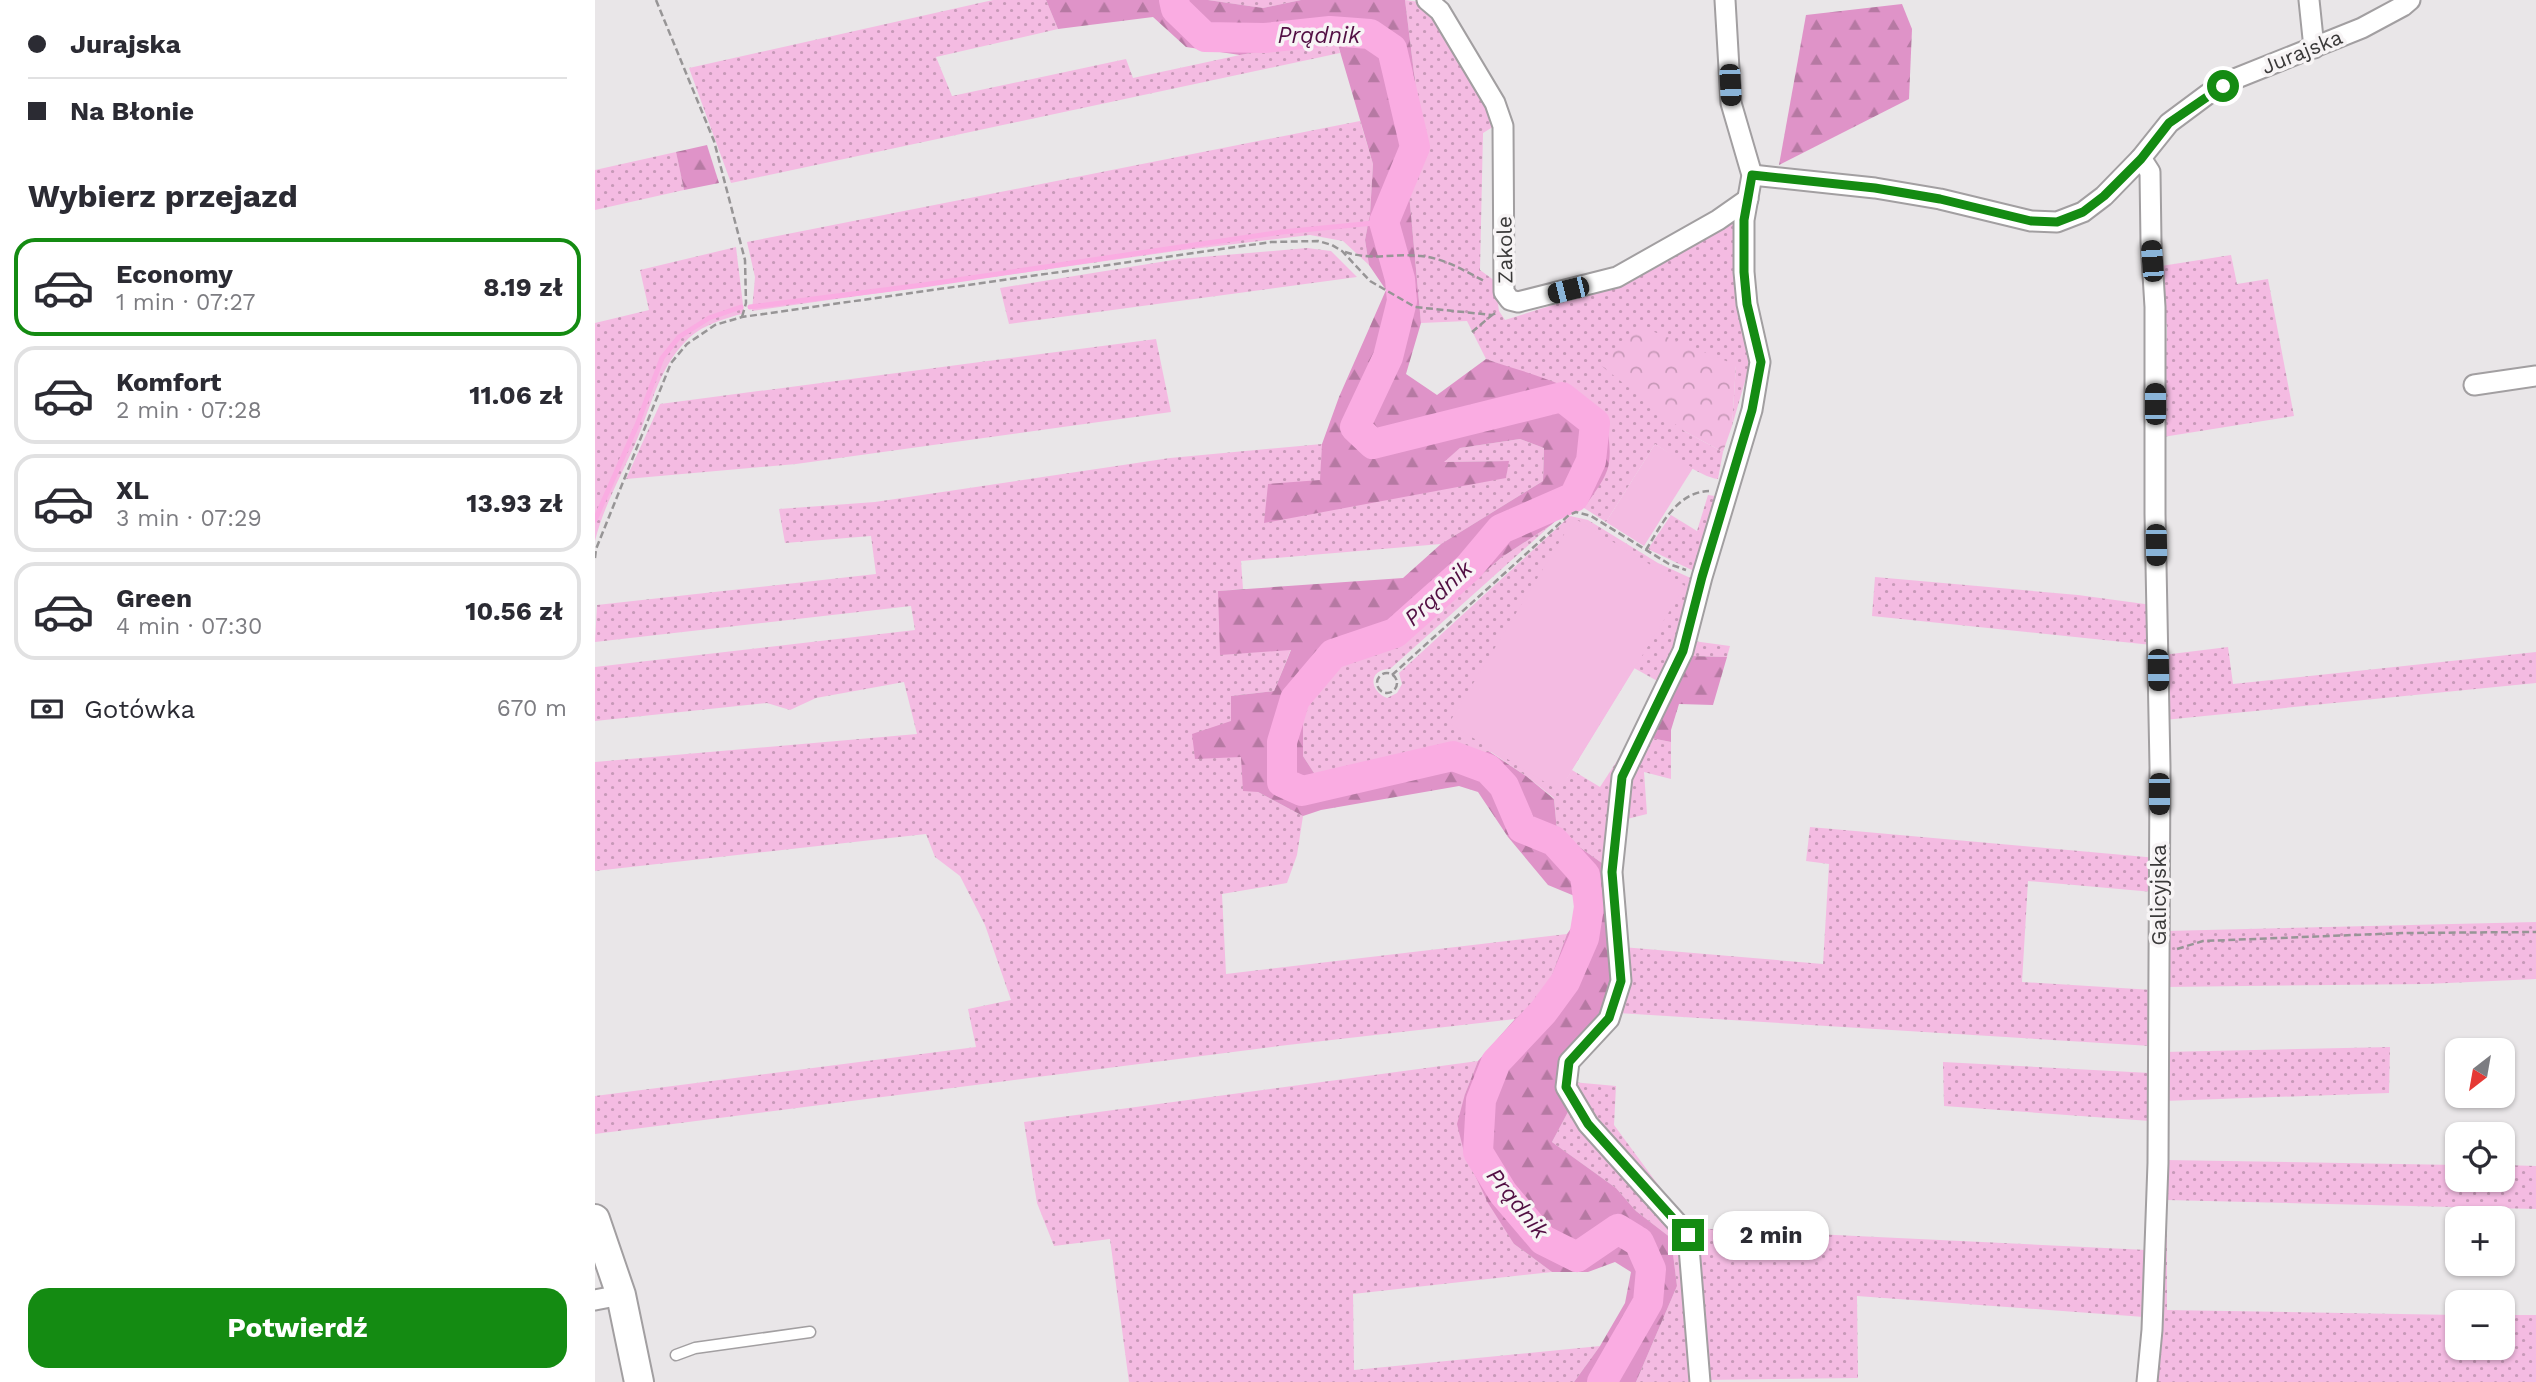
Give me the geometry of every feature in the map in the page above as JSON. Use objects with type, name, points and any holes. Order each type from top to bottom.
[{"type":"main road","points":[[595,1219],[608,1297],[639,1382]]},
{"type":"street","name":"Zakole","points":[[1427,0],[1440,10],[1495,103],[1503,126],[1507,296],[1518,302],[1617,277],[1718,220],[1748,199]]},
{"type":"street","points":[[1700,1382],[1688,1235],[1588,1124],[1566,1087],[1569,1062],[1609,1018],[1621,981],[1612,872],[1622,777],[1683,651],[1702,577],[1752,410],[1761,362],[1747,304],[1744,272],[1744,220],[1752,175],[1731,103],[1725,0]]},
{"type":"street","points":[[2309,0],[2314,48]]},
{"type":"street","name":"Jurajska","points":[[1752,175],[1875,188],[1940,199],[2031,221],[2057,222],[2083,212],[2104,196],[2141,159],[2169,123],[2208,94],[2237,78],[2362,28],[2410,0]]},
{"type":"street","name":"Galicyjska","points":[[2141,159],[2150,172],[2155,307],[2159,954],[2158,1163],[2152,1330],[2147,1382]]},
{"type":"street","points":[[2474,385],[2536,376]]},
{"type":"lane","points":[[676,1355],[695,1348],[810,1332]]},
{"type":"path","points":[[656,0],[713,141],[745,260],[746,303],[742,317]]},
{"type":"path","points":[[595,558],[622,482],[671,363],[687,344],[715,325],[742,317],[1271,242],[1318,241],[1332,244],[1370,281],[1415,307],[1492,315]]},
{"type":"path","points":[[1342,251],[1363,258],[1406,255],[1445,261],[1507,296],[1504,309],[1492,315],[1472,332]]},
{"type":"path","points":[[1646,550],[1668,513],[1697,491],[1728,491]]},
{"type":"path","points":[[1392,675],[1397,683],[1395,689],[1386,693],[1380,690],[1377,685],[1378,678],[1383,674],[1392,675],[1569,515],[1576,512],[1591,516],[1669,564],[1702,577]]},
{"type":"path","points":[[2159,954],[2203,941],[2404,933],[2536,932]]},
{"type":"green space","points":[[993,0],[1046,0],[1058,29],[936,57],[952,96],[1126,59],[1133,78],[1336,38],[1340,53],[731,183],[689,68]]},
{"type":"green space","points":[[1046,0],[1208,0],[1263,8],[1301,0],[1405,0],[1423,146],[1409,193],[1421,323],[1406,374],[1437,395],[1486,359],[1572,390],[1595,405],[1604,418],[1609,436],[1609,464],[1602,481],[1584,508],[1568,510],[1551,525],[1502,557],[1470,585],[1380,653],[1341,663],[1317,685],[1303,717],[1303,756],[1316,776],[1356,775],[1415,756],[1440,752],[1490,752],[1554,799],[1557,831],[1606,866],[1612,985],[1604,1011],[1564,1053],[1556,1083],[1569,1110],[1552,1142],[1616,1188],[1636,1211],[1671,1238],[1677,1286],[1636,1382],[1574,1382],[1600,1346],[1625,1303],[1631,1272],[1615,1262],[1588,1272],[1552,1272],[1514,1244],[1488,1203],[1464,1152],[1457,1124],[1478,1061],[1515,1019],[1545,994],[1567,934],[1577,920],[1577,897],[1548,885],[1508,837],[1478,792],[1459,786],[1321,810],[1303,816],[1258,792],[1243,791],[1241,757],[1195,759],[1192,734],[1231,721],[1231,696],[1274,691],[1291,650],[1220,655],[1218,591],[1403,578],[1441,544],[1543,481],[1544,448],[1520,439],[1460,448],[1444,462],[1509,461],[1506,478],[1264,523],[1268,484],[1320,480],[1322,444],[1339,397],[1386,290],[1369,265],[1365,240],[1370,214],[1373,164],[1336,38],[1240,55],[1186,47],[1153,17],[1058,29]]},
{"type":"green space","points":[[1208,0],[1301,0],[1263,8]]},
{"type":"green space","points":[[1405,0],[1419,2],[1436,20],[1496,125],[1483,133],[1480,270],[1495,281],[1499,311],[1505,320],[1623,283],[1731,221],[1739,227],[1738,314],[1750,364],[1732,426],[1736,365],[1684,431],[1723,452],[1718,479],[1694,470],[1655,444],[1606,522],[1584,508],[1607,471],[1579,394],[1486,359],[1467,321],[1421,323],[1409,193],[1423,146]]},
{"type":"green space","points":[[1902,4],[1912,29],[1909,99],[1779,165],[1806,15]]},
{"type":"green space","points":[[1360,121],[1373,164],[1370,214],[1365,240],[1369,265],[1343,241],[1310,235],[1176,251],[752,311],[755,277],[747,242]]},
{"type":"green space","points":[[707,145],[719,183],[684,190],[676,152]]},
{"type":"green space","points":[[676,152],[684,190],[595,210],[595,170]]},
{"type":"green space","points":[[736,247],[744,313],[713,323],[699,331],[686,341],[669,362],[609,501],[595,541],[595,323],[649,310],[640,270]]},
{"type":"green space","points":[[1307,248],[1331,251],[1357,277],[1009,324],[1000,288],[1179,259]]},
{"type":"green space","points":[[2231,255],[2237,284],[2268,279],[2294,416],[2163,437],[2167,327],[2155,267]]},
{"type":"green space","points":[[1642,327],[1736,365],[1732,426],[1723,452],[1684,431],[1599,364]]},
{"type":"green space","points":[[1156,339],[1171,412],[796,464],[626,479],[660,404]]},
{"type":"green space","points":[[1520,439],[1544,448],[1543,481],[1441,544],[1241,561],[1243,589],[1218,591],[1291,649],[1274,691],[1231,696],[1241,757],[1258,792],[1303,816],[1297,855],[1287,883],[1222,894],[1226,974],[1567,934],[1545,994],[1515,1019],[1279,1046],[595,1134],[595,1096],[976,1047],[968,1009],[1011,1000],[985,925],[960,876],[935,857],[926,834],[595,871],[595,762],[917,734],[904,682],[816,698],[790,710],[767,703],[595,721],[595,667],[915,630],[911,606],[595,642],[597,605],[876,574],[871,536],[785,543],[779,509],[875,502],[1170,458],[1322,444],[1321,480],[1506,478],[1508,461],[1443,462],[1460,448]]},
{"type":"green space","points":[[1655,444],[1693,468],[1644,546],[1606,522]]},
{"type":"green space","points":[[1708,495],[1722,497],[1698,573],[1648,549],[1671,515],[1697,531]]},
{"type":"green space","points":[[1570,516],[1588,520],[1658,563],[1697,581],[1676,651],[1661,683],[1634,668],[1559,791],[1572,770],[1600,787],[1628,744],[1606,866],[1557,831],[1554,798],[1491,752],[1440,752],[1415,756],[1356,775],[1316,776],[1303,756],[1303,717],[1317,685],[1341,663],[1380,653],[1470,585],[1502,557],[1551,525],[1390,669],[1378,672],[1373,680],[1377,690],[1387,698],[1397,693],[1402,684],[1399,673]]},
{"type":"green space","points":[[1574,518],[1685,586],[1559,791],[1449,723]]},
{"type":"green space","points":[[1875,577],[2078,595],[2152,605],[2152,645],[1872,616]]},
{"type":"green space","points":[[1693,641],[1730,646],[1727,657],[1691,656]]},
{"type":"green space","points":[[2228,647],[2233,684],[2536,652],[2536,683],[2164,720],[2163,655]]},
{"type":"green space","points":[[1691,656],[1727,657],[1713,705],[1679,704],[1671,730],[1671,742],[1651,738]]},
{"type":"green space","points":[[1651,738],[1671,742],[1671,779],[1644,772],[1647,814],[1623,820],[1631,778]]},
{"type":"green space","points":[[1810,827],[2157,858],[2153,892],[2028,881],[2022,982],[2153,990],[2165,931],[2536,922],[2536,979],[2426,984],[2165,987],[2163,1052],[2390,1047],[2389,1093],[2164,1101],[2166,1160],[2445,1165],[2445,1192],[2515,1192],[2515,1165],[2536,1166],[2536,1209],[2515,1208],[2515,1206],[2167,1200],[2167,1310],[2445,1315],[2445,1360],[2515,1360],[2515,1315],[2536,1315],[2536,1382],[2142,1382],[2144,1317],[1857,1296],[1858,1378],[1703,1380],[1695,1248],[1591,1122],[1572,1082],[1616,1086],[1614,1125],[1690,1228],[2147,1250],[2150,1121],[1944,1106],[1943,1062],[2150,1073],[2151,1046],[1618,1013],[1622,947],[1823,964],[1829,864],[1806,861]]},
{"type":"green space","points":[[1478,1061],[1465,1094],[1514,1244],[1552,1272],[1353,1294],[1354,1370],[1600,1346],[1574,1382],[1129,1382],[1110,1239],[1054,1246],[1037,1203],[1024,1122]]},
{"type":"green space","points":[[1569,1110],[1682,1234],[1693,1382],[1636,1382],[1677,1286],[1671,1238],[1636,1211],[1616,1188],[1552,1142]]},
{"type":"waterway","name":"Prądnik","points":[[1174,0],[1176,9],[1205,37],[1265,38],[1330,31],[1370,34],[1392,49],[1415,147],[1384,222],[1400,279],[1402,301],[1388,357],[1355,427],[1373,444],[1562,397],[1595,423],[1591,461],[1574,497],[1501,529],[1469,567],[1395,633],[1333,654],[1295,699],[1282,742],[1282,782],[1302,791],[1453,756],[1488,769],[1504,786],[1522,828],[1554,841],[1585,875],[1589,907],[1584,938],[1565,982],[1543,1012],[1496,1062],[1481,1100],[1478,1152],[1503,1193],[1543,1240],[1577,1257],[1618,1229],[1639,1242],[1651,1269],[1648,1302],[1602,1382]]},
{"type":"waterway","points":[[750,307],[923,285],[1282,232],[1384,222]]},
{"type":"waterway","points":[[595,520],[637,425],[662,358],[679,337],[709,318],[741,307]]},
{"type":"route","points":[[1688,1235],[1588,1124],[1566,1087],[1569,1062],[1609,1018],[1621,981],[1612,872],[1622,777],[1683,651],[1702,577],[1752,410],[1761,362],[1747,304],[1744,272],[1744,220],[1752,175],[1875,188],[1940,199],[2031,221],[2057,222],[2083,212],[2104,196],[2141,159],[2169,123],[2223,86]]}]
